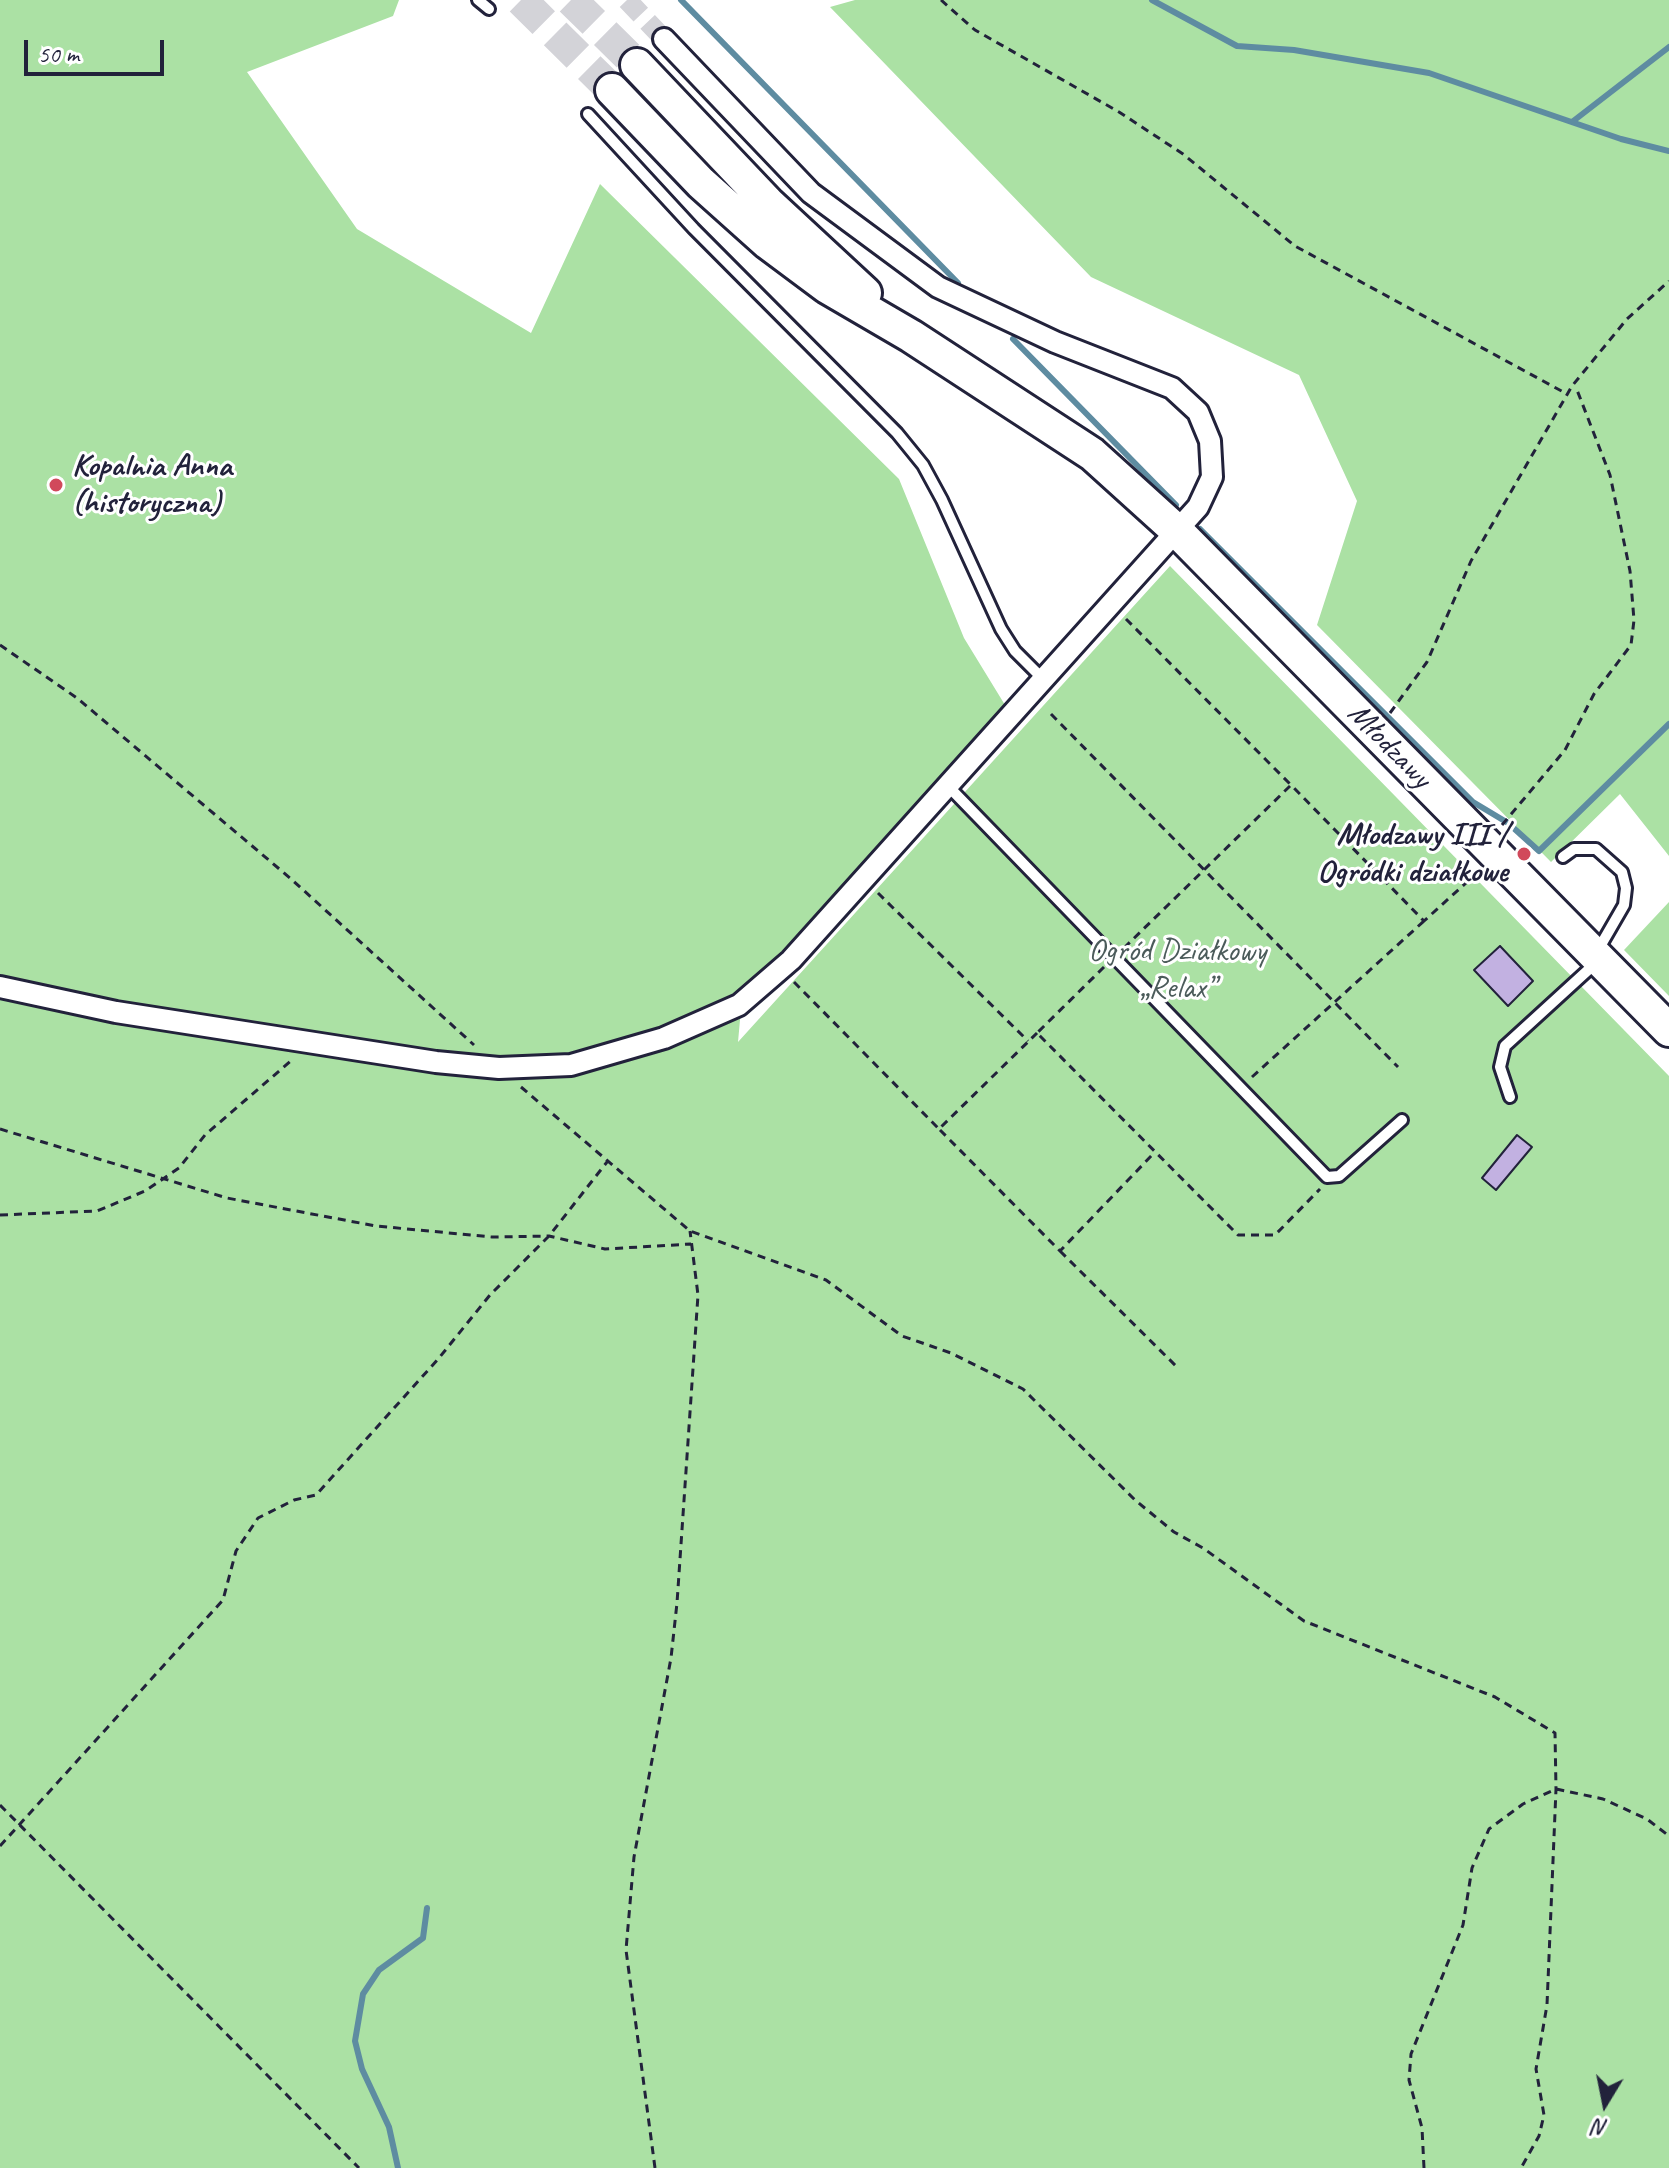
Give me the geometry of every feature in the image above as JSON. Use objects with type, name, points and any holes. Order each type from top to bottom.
[{"type":"main road","points":[[637,65],[769,204],[911,336]]},
{"type":"main road","points":[[612,90],[701,183],[768,243],[827,287],[911,336]]},
{"type":"main road","name":"Młodzawy","points":[[911,336],[1065,433],[1176,530],[1377,733],[1497,842],[1597,957],[1669,1030]]},
{"type":"street","points":[[0,987],[116,1012],[499,1068],[571,1065],[664,1038],[739,1005],[791,960],[1198,507],[1212,477],[1210,441],[1198,412],[1172,388],[1055,342],[938,287],[869,240],[811,193],[664,39]]},
{"type":"lane","points":[[478,0],[489,9]]},
{"type":"lane","points":[[588,114],[694,229],[897,433],[923,465],[1001,629],[1015,651],[1044,680]]},
{"type":"lane","points":[[948,786],[1331,1178],[1339,1176],[1402,1120]]},
{"type":"lane","points":[[1510,1097],[1500,1067],[1505,1046],[1597,957],[1624,905],[1626,888],[1622,872],[1596,849],[1574,849],[1563,857]]},
{"type":"path","points":[[941,0],[985,37],[1119,112],[1183,154],[1295,246],[1567,394]]},
{"type":"path","points":[[1377,733],[1427,662],[1471,561],[1567,394],[1627,319],[1669,281]]},
{"type":"path","points":[[1241,1087],[1424,921],[1497,842],[1565,750],[1594,694],[1631,645],[1634,620],[1625,543],[1610,475],[1577,390]]},
{"type":"path","points":[[1126,619],[1424,921]]},
{"type":"path","points":[[0,645],[77,698],[290,878],[499,1068],[690,1231],[826,1280],[902,1336],[951,1353],[1023,1389],[1135,1500],[1174,1532],[1203,1548],[1304,1621],[1495,1697],[1555,1733],[1556,1789],[1547,2005],[1536,2069],[1544,2115],[1539,2136],[1521,2168]]},
{"type":"path","points":[[1051,714],[1398,1067]]},
{"type":"path","points":[[939,1129],[1291,785]]},
{"type":"path","points":[[878,893],[1028,1041]]},
{"type":"path","points":[[793,981],[1179,1369]]},
{"type":"path","points":[[1037,1033],[1238,1235],[1275,1235],[1331,1178]]},
{"type":"path","points":[[0,1215],[97,1211],[111,1202],[132,1198],[179,1168],[205,1135],[289,1065],[299,1040]]},
{"type":"path","points":[[0,1129],[227,1198],[376,1226],[492,1237],[549,1236],[605,1249],[691,1244]]},
{"type":"path","points":[[1060,1251],[1155,1152]]},
{"type":"path","points":[[0,1846],[223,1600],[236,1551],[258,1518],[294,1500],[316,1495],[439,1358],[490,1295],[549,1236],[607,1162]]},
{"type":"path","points":[[655,2168],[626,1950],[634,1857],[671,1658],[677,1603],[698,1295],[690,1231]]},
{"type":"path","points":[[1424,2168],[1422,2128],[1409,2080],[1411,2054],[1463,1925],[1472,1868],[1489,1829],[1523,1804],[1556,1789],[1603,1799],[1647,1819],[1669,1836]]},
{"type":"path","points":[[0,1805],[359,2168]]},
{"type":"green space","name":"Ogród Działkowy „Relax”","points":[[0,0],[399,0],[393,16],[247,72],[357,229],[531,333],[600,184],[899,479],[964,638],[1005,705],[742,998],[738,1042],[1170,566],[1669,1076],[1669,2168],[0,2168]]},
{"type":"green space","points":[[855,0],[1669,0],[1669,856],[1620,794],[1551,862],[1317,625],[1357,501],[1299,375],[1091,277],[830,7]]},
{"type":"green space","points":[[1669,902],[1669,996],[1624,950]]},
{"type":"building","points":[[1500,946],[1533,981],[1508,1006],[1474,970]]},
{"type":"building","points":[[1517,1135],[1532,1147],[1496,1190],[1482,1178]]},
{"type":"waterway","points":[[681,0],[958,283]]},
{"type":"waterway","points":[[1152,0],[1237,46],[1294,50],[1429,73],[1621,139],[1669,151]]},
{"type":"waterway","points":[[1572,122],[1669,47]]},
{"type":"waterway","points":[[1013,339],[1176,505]]},
{"type":"waterway","points":[[1200,529],[1473,802],[1508,823],[1539,851],[1669,724]]},
{"type":"waterway","points":[[398,2168],[389,2127],[362,2069],[355,2041],[363,1994],[379,1970],[423,1938],[427,1908]]},
{"type":"tunnel","points":[[521,0],[612,90]]},
{"type":"tunnel","points":[[571,0],[637,65]]},
{"type":"tunnel","points":[[627,0],[664,39]]},
{"type":"place","name":"Kopalnia Anna (historyczna)","points":[[56,485]]},
{"type":"place","name":"Młodzawy III / Ogródki działkowe","points":[[1524,854]]}]
